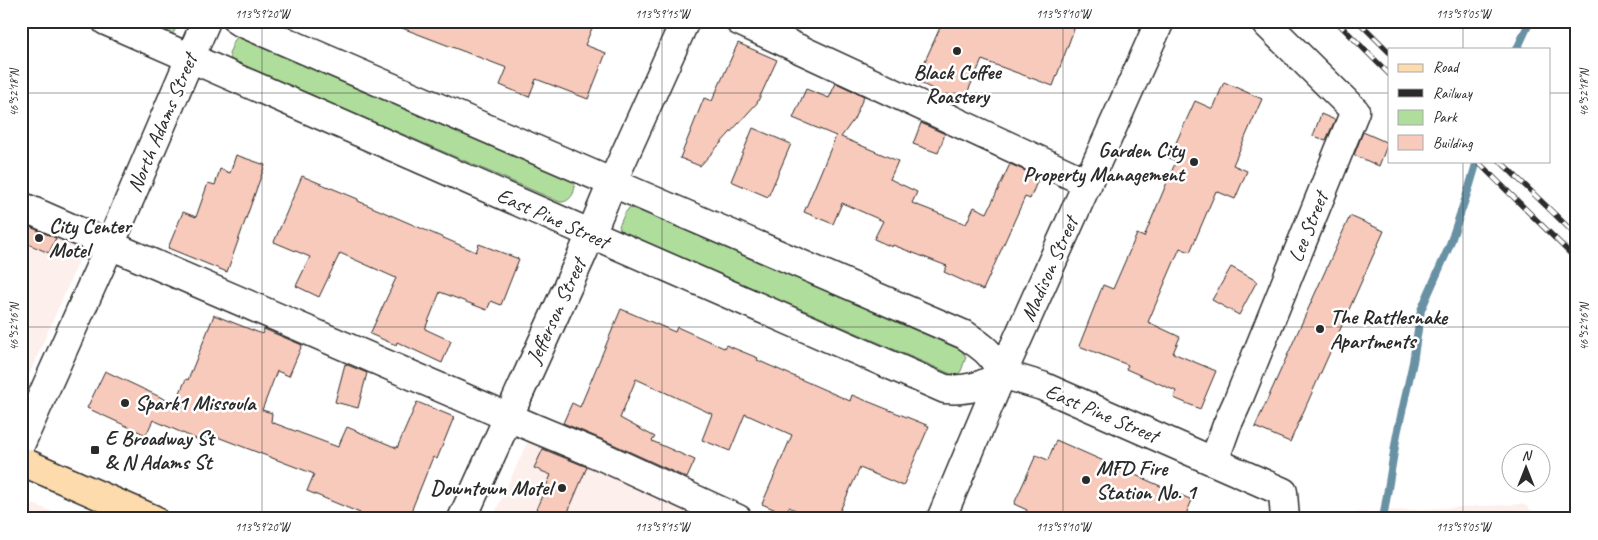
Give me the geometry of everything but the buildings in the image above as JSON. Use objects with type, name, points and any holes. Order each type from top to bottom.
[{"type":"main road","points":[[21,461],[153,519]]},
{"type":"street","name":"East Pine Street","points":[[106,21],[945,390],[973,388],[988,383],[1002,374],[1042,386],[1283,492],[1285,519]]},
{"type":"street","name":"North Adams Street","points":[[21,443],[110,245],[206,21]]},
{"type":"street","points":[[238,21],[965,335],[990,353],[1002,374]]},
{"type":"street","name":"Jefferson Street","points":[[462,519],[686,21]]},
{"type":"street","points":[[739,21],[1088,183]]},
{"type":"street","name":"Madison Street","points":[[941,519],[1002,374],[1160,21]]},
{"type":"street","name":"Lee Street","points":[[1214,461],[1355,111],[1266,21]]},
{"type":"street","points":[[21,206],[599,455],[738,519]]},
{"type":"shaded area","points":[[21,207],[85,247],[21,393]]},
{"type":"shaded area","points":[[534,428],[735,519],[492,519]]},
{"type":"shaded area","points":[[21,503],[36,505],[70,519],[21,519]]},
{"type":"shaded area","points":[[1523,504],[1544,519],[1306,519],[1306,515]]},
{"type":"green space","points":[[132,21],[179,21],[171,36]]},
{"type":"green space","points":[[238,36],[242,36],[573,180],[574,191],[570,198],[560,202],[233,61],[229,54]]},
{"type":"green space","points":[[629,208],[636,209],[961,350],[966,357],[961,371],[957,375],[951,374],[621,231],[619,226]]},
{"type":"waterway","points":[[1517,48],[1530,21]]},
{"type":"waterway","points":[[1383,519],[1421,310],[1449,247],[1477,162]]},
{"type":"railway","points":[[1336,21],[1388,73]]},
{"type":"railway","points":[[1358,21],[1388,51]]},
{"type":"railway","points":[[1478,162],[1577,260]]},
{"type":"railway","points":[[1501,162],[1577,236]]},
{"type":"place","name":"Black Coffee Roastery","points":[[957,51]]},
{"type":"place","name":"Garden City Property Management","points":[[1194,162]]},
{"type":"place","name":"City Center Motel","points":[[39,238]]},
{"type":"place","name":"The Rattlesnake Apartments","points":[[1320,329]]},
{"type":"place","name":"Spark1 Missoula","points":[[125,403]]},
{"type":"place","name":"E Broadway St & N Adams St","points":[[95,450]]},
{"type":"place","name":"MFD Fire Station No. 1","points":[[1086,480]]},
{"type":"place","name":"Downtown Motel","points":[[562,488]]}]
